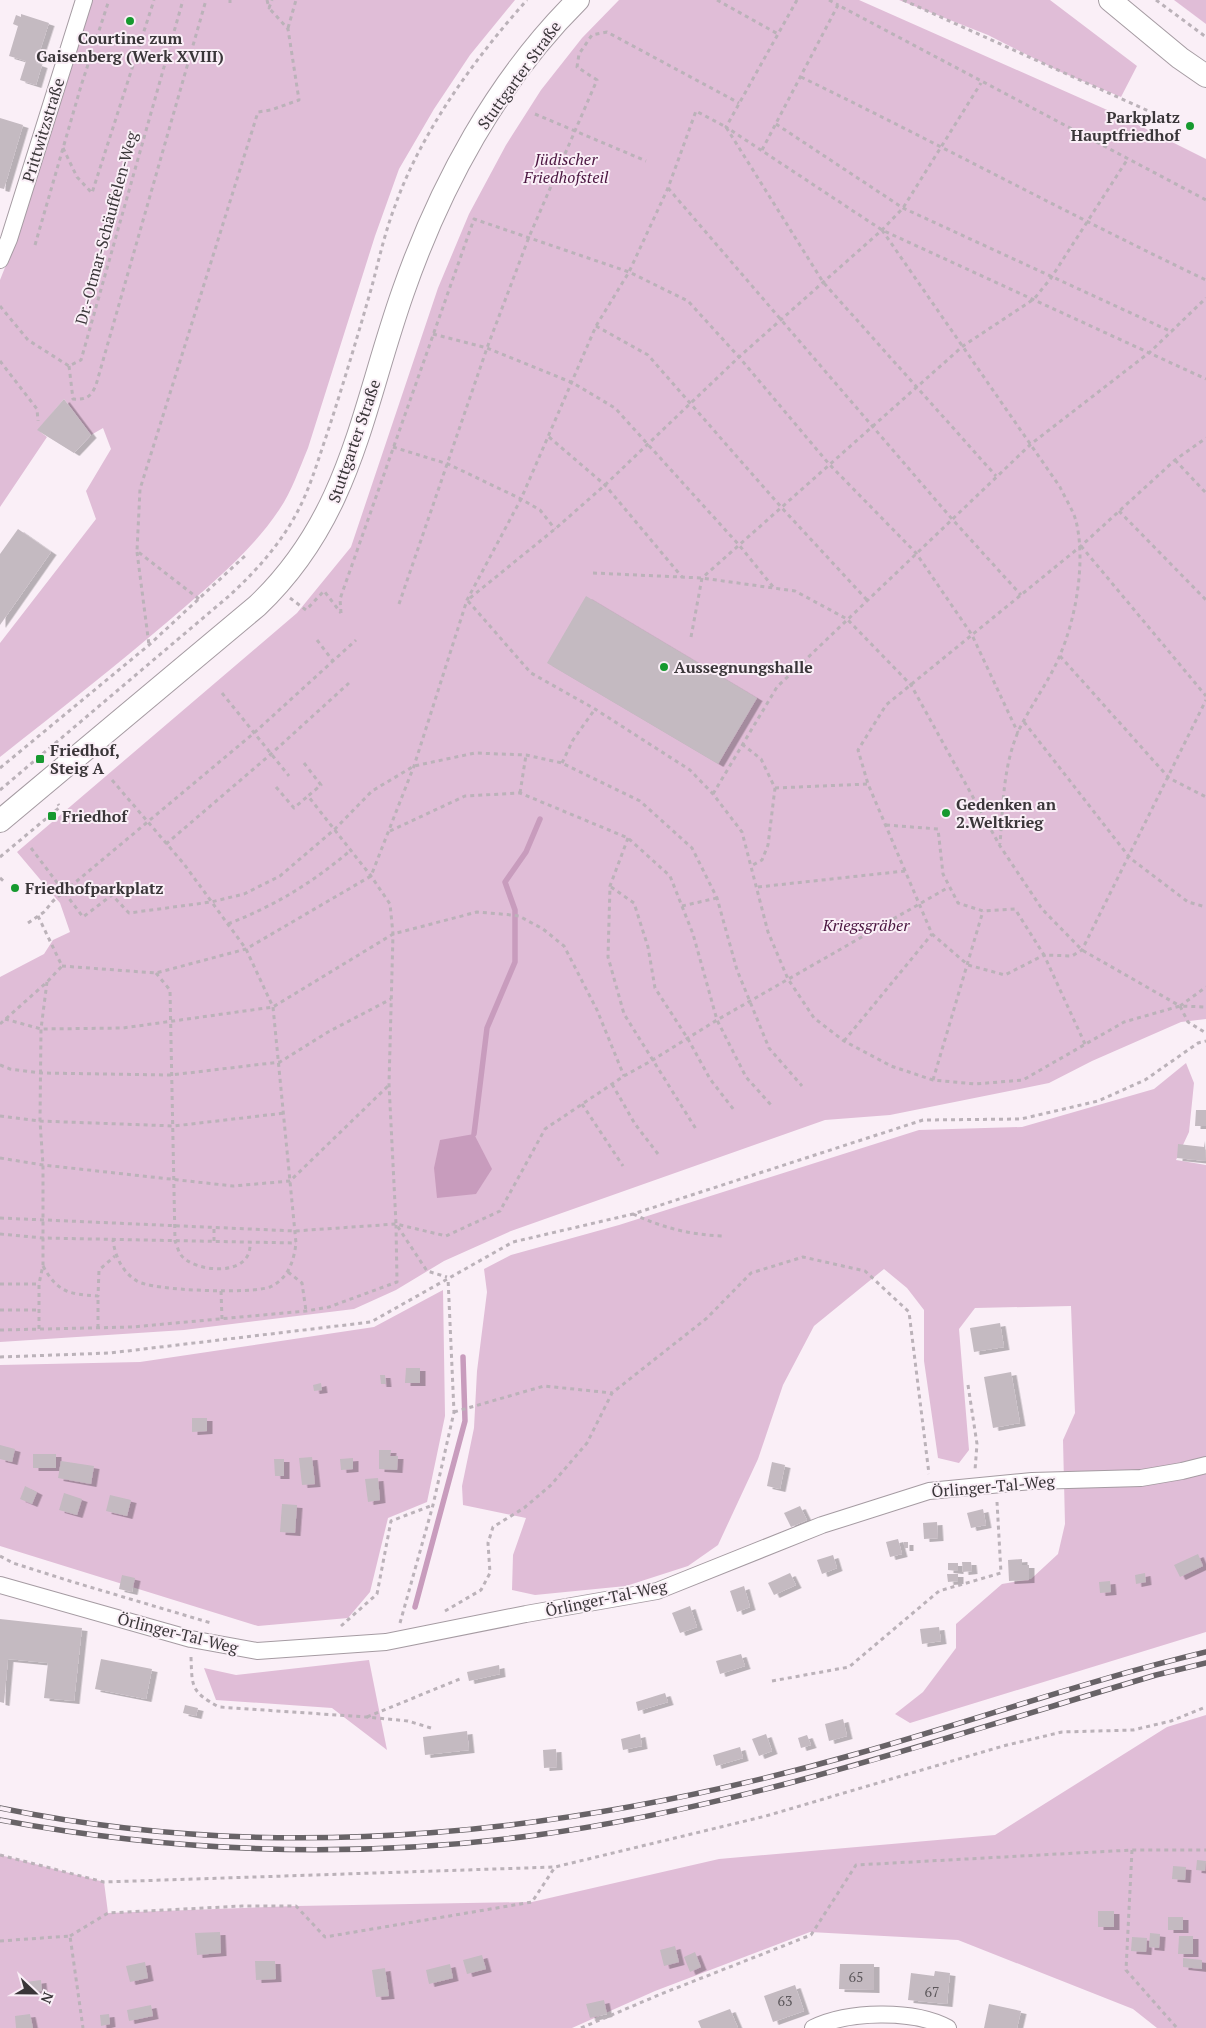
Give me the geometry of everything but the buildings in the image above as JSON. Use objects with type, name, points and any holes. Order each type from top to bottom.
[{"type":"main road","name":"Stuttgarter Straße","points":[[0,821],[277,587],[310,545],[338,493],[410,274],[429,224],[454,173],[472,139],[520,67],[578,0]]},
{"type":"main road","points":[[1110,0],[1180,58],[1206,76]]},
{"type":"street","name":"Prittwitzstraße","points":[[0,260],[9,239],[84,0]]},
{"type":"street","name":"Örlinger-Tal-Weg","points":[[0,1585],[191,1639],[257,1651],[386,1642],[526,1614],[657,1591],[822,1525],[929,1491],[973,1485],[996,1485],[1032,1481],[1141,1478],[1182,1472],[1206,1465]]},
{"type":"street","points":[[813,2028],[849,2017],[896,2015],[940,2024],[948,2028]]},
{"type":"path","points":[[35,245],[62,148],[109,0]]},
{"type":"path","points":[[62,148],[77,176],[92,193],[154,0]]},
{"type":"path","name":"Dr.-Otmar-Schäuffelen-Weg","points":[[69,366],[81,360],[93,325],[105,274],[183,0]]},
{"type":"path","points":[[0,306],[28,340],[69,366],[73,400],[84,400],[92,394],[206,0]]},
{"type":"path","points":[[267,0],[269,8],[288,29]]},
{"type":"path","points":[[269,8],[272,0]]},
{"type":"path","points":[[149,645],[137,551],[140,489],[258,112],[271,110],[298,100],[288,29],[296,0]]},
{"type":"path","points":[[0,790],[229,596],[262,564],[278,544],[301,506],[315,471],[337,404],[394,206],[409,171],[430,133],[467,76],[527,0]]},
{"type":"path","points":[[718,0],[778,34]]},
{"type":"path","points":[[726,127],[797,0]]},
{"type":"path","points":[[829,0],[1127,160],[1206,200]]},
{"type":"path","points":[[903,0],[1164,118],[1178,118]]},
{"type":"path","points":[[1156,0],[1206,37]]},
{"type":"path","points":[[762,150],[838,5]]},
{"type":"path","points":[[399,604],[487,348],[529,237],[597,80],[577,67],[579,54],[592,35],[607,32],[739,103]]},
{"type":"path","points":[[801,77],[942,146],[1086,223],[1206,280]]},
{"type":"path","points":[[467,600],[555,530],[740,357],[882,230],[903,208],[981,82]]},
{"type":"path","points":[[62,966],[156,974],[246,949],[371,876],[414,766],[467,600],[522,499],[596,326],[629,272],[668,188],[696,111],[762,150],[882,230],[1206,379]]},
{"type":"path","points":[[535,114],[646,161]]},
{"type":"path","points":[[776,124],[903,208],[1051,278],[1172,332]]},
{"type":"path","points":[[726,127],[823,282],[996,476]]},
{"type":"path","points":[[691,637],[702,578],[963,346],[1034,299],[1051,278],[1127,160]]},
{"type":"path","points":[[668,188],[952,519],[1021,595]]},
{"type":"path","points":[[277,587],[306,610],[324,591],[341,613],[340,599],[474,219],[629,272],[688,301],[740,357],[829,464],[916,553],[972,635],[1018,733]]},
{"type":"path","points":[[882,230],[1060,487],[1076,520],[1081,546],[1079,575],[1071,622],[1060,656],[1018,733],[1005,775],[1000,846]]},
{"type":"path","points":[[713,794],[777,688],[1031,444],[1150,352],[1206,298]]},
{"type":"path","points":[[596,326],[648,354],[689,404],[867,600]]},
{"type":"path","points":[[433,334],[487,348],[573,383],[615,408],[739,545],[774,588]]},
{"type":"path","points":[[0,361],[37,410],[38,421]]},
{"type":"path","points":[[549,437],[605,485],[682,577]]},
{"type":"path","points":[[1206,438],[1174,460],[1081,546],[886,705],[858,750],[868,784],[932,934],[968,965],[1005,975],[1044,955],[1072,956],[1082,950],[1130,858],[1206,700]]},
{"type":"path","points":[[393,447],[448,464],[522,499],[540,510],[555,530]]},
{"type":"path","points":[[1174,460],[1206,492]]},
{"type":"path","points":[[1119,511],[1206,600]]},
{"type":"path","points":[[1081,546],[1206,696]]},
{"type":"path","points":[[137,551],[199,599]]},
{"type":"path","points":[[0,768],[149,645],[246,555]]},
{"type":"path","points":[[593,573],[702,578],[794,591],[847,619],[912,685],[1000,846],[1042,909],[1082,950],[1180,1006],[1188,1022],[1206,1034]]},
{"type":"path","points":[[467,600],[531,673],[595,709],[690,770],[713,794],[742,832],[758,887],[768,932],[788,979],[814,1018],[844,1041],[891,1066],[933,1080],[975,1084],[1024,1080],[1124,1022],[1180,1006],[1206,1007]]},
{"type":"path","points":[[317,640],[333,661]]},
{"type":"path","points":[[28,922],[66,893],[254,733],[356,640]]},
{"type":"path","points":[[1060,656],[1169,778],[1206,797]]},
{"type":"path","points":[[166,844],[350,683]]},
{"type":"path","points":[[222,693],[289,776]]},
{"type":"path","points":[[562,763],[573,740],[595,709]]},
{"type":"path","points":[[1024,722],[1130,858],[1188,902],[1206,907]]},
{"type":"path","points":[[742,744],[761,759],[775,788],[768,845],[762,860],[751,866]]},
{"type":"path","points":[[31,848],[83,917],[112,895],[129,913],[212,902],[244,894],[280,876],[335,829],[372,791],[414,766],[475,753],[526,755],[562,763],[640,801],[692,848],[716,898],[737,970],[769,1048],[802,1086]]},
{"type":"path","points":[[520,793],[526,755]]},
{"type":"path","points":[[276,787],[294,808],[321,785],[304,764]]},
{"type":"path","points":[[112,780],[212,902],[246,949],[273,1007],[285,1113],[296,1243],[294,1257],[288,1272],[270,1287],[221,1291],[164,1288],[137,1282],[115,1256],[113,1240]]},
{"type":"path","points":[[775,788],[868,784]]},
{"type":"path","points":[[390,831],[465,796],[520,793],[628,838],[670,876],[693,934],[717,1020],[746,1077],[771,1105]]},
{"type":"path","points":[[0,1330],[98,1328],[306,1311],[329,1306],[397,1282],[389,1084],[393,934],[390,904],[371,876],[308,796]]},
{"type":"path","points":[[0,857],[19,839],[60,807],[58,804]]},
{"type":"path","points":[[886,825],[938,829],[943,874],[958,903],[983,911],[1015,909],[1044,955],[1085,1044]]},
{"type":"path","points":[[628,838],[610,886],[608,957],[624,1014],[652,1062],[696,1129]]},
{"type":"path","points":[[228,924],[278,903],[320,876],[351,850]]},
{"type":"path","points":[[758,887],[905,871]]},
{"type":"path","points":[[0,878],[6,883]]},
{"type":"path","points":[[610,886],[634,904],[648,947],[655,988],[688,1039],[710,1080],[734,1110]]},
{"type":"path","points":[[0,1218],[295,1231],[396,1224],[446,1236],[500,1211],[544,1129],[624,1076],[652,1062],[717,1020],[950,887]]},
{"type":"path","points":[[682,906],[716,898]]},
{"type":"path","points":[[933,1080],[983,911]]},
{"type":"path","points":[[5,1019],[41,1029],[123,1028],[273,1007],[393,934],[478,912],[512,915],[519,916],[543,929],[564,946],[597,1010],[624,1076]]},
{"type":"path","points":[[38,916],[62,966]]},
{"type":"path","points":[[844,1041],[932,934]]},
{"type":"path","points":[[0,1024],[62,966]]},
{"type":"path","points":[[156,974],[170,990],[175,1241],[181,1256],[201,1267],[233,1268],[245,1261],[250,1251],[250,1242]]},
{"type":"path","points":[[39,1329],[39,1284],[43,1265],[40,1121],[41,1029],[47,982]]},
{"type":"path","points":[[1180,1006],[1206,987]]},
{"type":"path","points":[[0,1065],[10,1069],[41,1072],[172,1075],[280,1062],[328,1032],[390,999]]},
{"type":"path","points":[[0,1357],[110,1352],[372,1322],[513,1242],[633,1214],[923,1120],[1021,1119],[1098,1101],[1135,1086],[1198,1043],[1206,1041]]},
{"type":"path","points":[[0,1158],[42,1166],[174,1178],[232,1186],[290,1181],[389,1084]]},
{"type":"path","points":[[612,1084],[635,1124],[658,1154]]},
{"type":"path","points":[[582,1104],[623,1166]]},
{"type":"path","points":[[0,1116],[40,1121],[174,1126],[285,1113]]},
{"type":"path","points":[[633,1214],[661,1227],[700,1236],[724,1236]]},
{"type":"path","points":[[396,1224],[427,1271],[448,1278]]},
{"type":"path","points":[[214,1228],[214,1241]]},
{"type":"path","points":[[0,1234],[42,1238],[296,1243]]},
{"type":"path","points":[[98,1328],[99,1270],[115,1256]]},
{"type":"path","points":[[437,1614],[481,1590],[490,1573],[488,1542],[493,1527],[524,1508],[551,1485],[587,1443],[612,1393],[707,1318],[751,1273],[803,1257],[865,1271],[909,1312],[929,1491]]},
{"type":"path","points":[[43,1265],[50,1279],[62,1290],[75,1295],[98,1296]]},
{"type":"path","points":[[288,1272],[302,1283],[306,1311]]},
{"type":"path","points":[[406,1625],[399,1626],[433,1505],[454,1412],[448,1278]]},
{"type":"path","points":[[0,1284],[39,1284]]},
{"type":"path","points":[[221,1291],[222,1319]]},
{"type":"path","points":[[0,1310],[39,1310]]},
{"type":"path","points":[[968,1385],[977,1444],[973,1485]]},
{"type":"path","points":[[454,1412],[544,1386],[612,1393]]},
{"type":"path","points":[[772,1682],[849,1667],[939,1591],[1001,1573],[996,1485]]},
{"type":"path","points":[[334,1627],[343,1626],[377,1594],[391,1521],[433,1505]]},
{"type":"path","points":[[0,1556],[13,1563],[73,1582],[219,1625]]},
{"type":"path","points":[[191,1639],[192,1686],[200,1697],[219,1707],[366,1717],[408,1722],[431,1728]]},
{"type":"path","points":[[366,1717],[462,1678]]},
{"type":"path","points":[[0,1855],[104,1882],[555,1867],[766,1816],[1003,1746],[1062,1732],[1133,1730],[1171,1721],[1206,1706]]},
{"type":"path","points":[[581,2028],[812,1934],[856,1865],[1132,1850],[1206,1850]]},
{"type":"path","points":[[1132,1850],[1126,1970],[1177,2028]]},
{"type":"path","points":[[0,1941],[70,1936],[108,1913],[269,1906],[296,1906],[325,1937],[532,1902],[555,1867]]},
{"type":"path","points":[[70,1936],[83,2028]]},
{"type":"green space","points":[[92,0],[515,0],[470,55],[434,109],[399,169],[375,236],[308,448],[284,503],[256,540],[215,580],[130,654],[0,757],[0,643],[96,519],[86,491],[111,449],[103,428],[91,435],[64,399],[38,430],[47,437],[0,507],[0,280],[14,245]]},
{"type":"green space","points":[[619,0],[859,0],[1114,113],[1206,159],[1206,1019],[1181,1022],[1092,1061],[1049,1083],[890,1115],[825,1120],[511,1231],[444,1261],[396,1290],[354,1309],[184,1330],[0,1342],[0,977],[44,954],[53,940],[70,932],[60,903],[17,852],[297,613],[351,547],[438,288],[469,214],[506,145],[541,90],[582,38]]},
{"type":"green space","points":[[899,0],[1050,0],[1137,66],[1121,97],[1061,72],[988,35]]},
{"type":"green space","points":[[1174,0],[1206,0],[1206,24]]},
{"type":"green space","points":[[1186,1063],[1194,1083],[1189,1132],[1176,1160],[1206,1165],[1206,1632],[910,1723],[895,1714],[923,1692],[956,1648],[956,1624],[1002,1584],[1031,1579],[1058,1554],[1065,1524],[1063,1440],[1075,1413],[1071,1306],[975,1308],[959,1329],[969,1450],[959,1463],[938,1458],[924,1361],[924,1310],[907,1288],[884,1269],[814,1326],[783,1385],[758,1459],[718,1545],[688,1566],[626,1586],[535,1595],[512,1590],[513,1555],[526,1518],[463,1505],[462,1486],[474,1428],[477,1371],[487,1292],[484,1269],[511,1255],[619,1225],[919,1130],[1022,1127],[1154,1089]]},
{"type":"green space","points":[[443,1290],[445,1416],[427,1502],[388,1518],[370,1592],[348,1618],[258,1626],[0,1546],[0,1365],[140,1362],[374,1327]]},
{"type":"green space","points":[[369,1660],[387,1750],[332,1708],[216,1700],[204,1668],[236,1675]]},
{"type":"green space","points":[[1206,1715],[1206,2028],[1157,2028],[1133,2009],[958,1940],[810,1932],[655,1991],[572,2028],[0,2028],[0,1855],[104,1882],[108,1913],[296,1906],[532,1902],[719,1859],[995,1835],[1167,1727]]},
{"type":"shaded area","points":[[474,1134],[492,1169],[476,1194],[437,1198],[434,1168],[440,1140]]},
{"type":"waterway","points":[[474,1134],[487,1028],[515,962],[515,910],[505,882],[526,852],[540,819]]},
{"type":"waterway","points":[[415,1607],[465,1421],[463,1357]]},
{"type":"railway","points":[[0,1808],[107,1826],[215,1836],[323,1838],[431,1833],[538,1821],[645,1804],[751,1781],[856,1754],[1118,1675],[1206,1652]]},
{"type":"railway","points":[[0,1820],[133,1840],[200,1846],[268,1849],[335,1850],[402,1847],[470,1843],[537,1835],[616,1822],[694,1806],[850,1767],[1156,1675],[1206,1663]]},
{"type":"place","name":"Courtine zum Gaisenberg (Werk XVIII)","points":[[130,21]]},
{"type":"place","name":"Parkplatz Hauptfriedhof","points":[[1190,126]]},
{"type":"place","name":"Aussegnungshalle","points":[[664,667]]},
{"type":"place","name":"Friedhof, Steig A","points":[[40,759]]},
{"type":"place","name":"Gedenken an 2.Weltkrieg","points":[[946,813]]},
{"type":"place","name":"Friedhof","points":[[52,816]]},
{"type":"place","name":"Friedhofparkplatz","points":[[15,888]]},
{"type":"park label","name":"Jüdischer Friedhofsteil","points":[[566,168]]},
{"type":"park label","name":"Kriegsgräber","points":[[866,925]]}]
